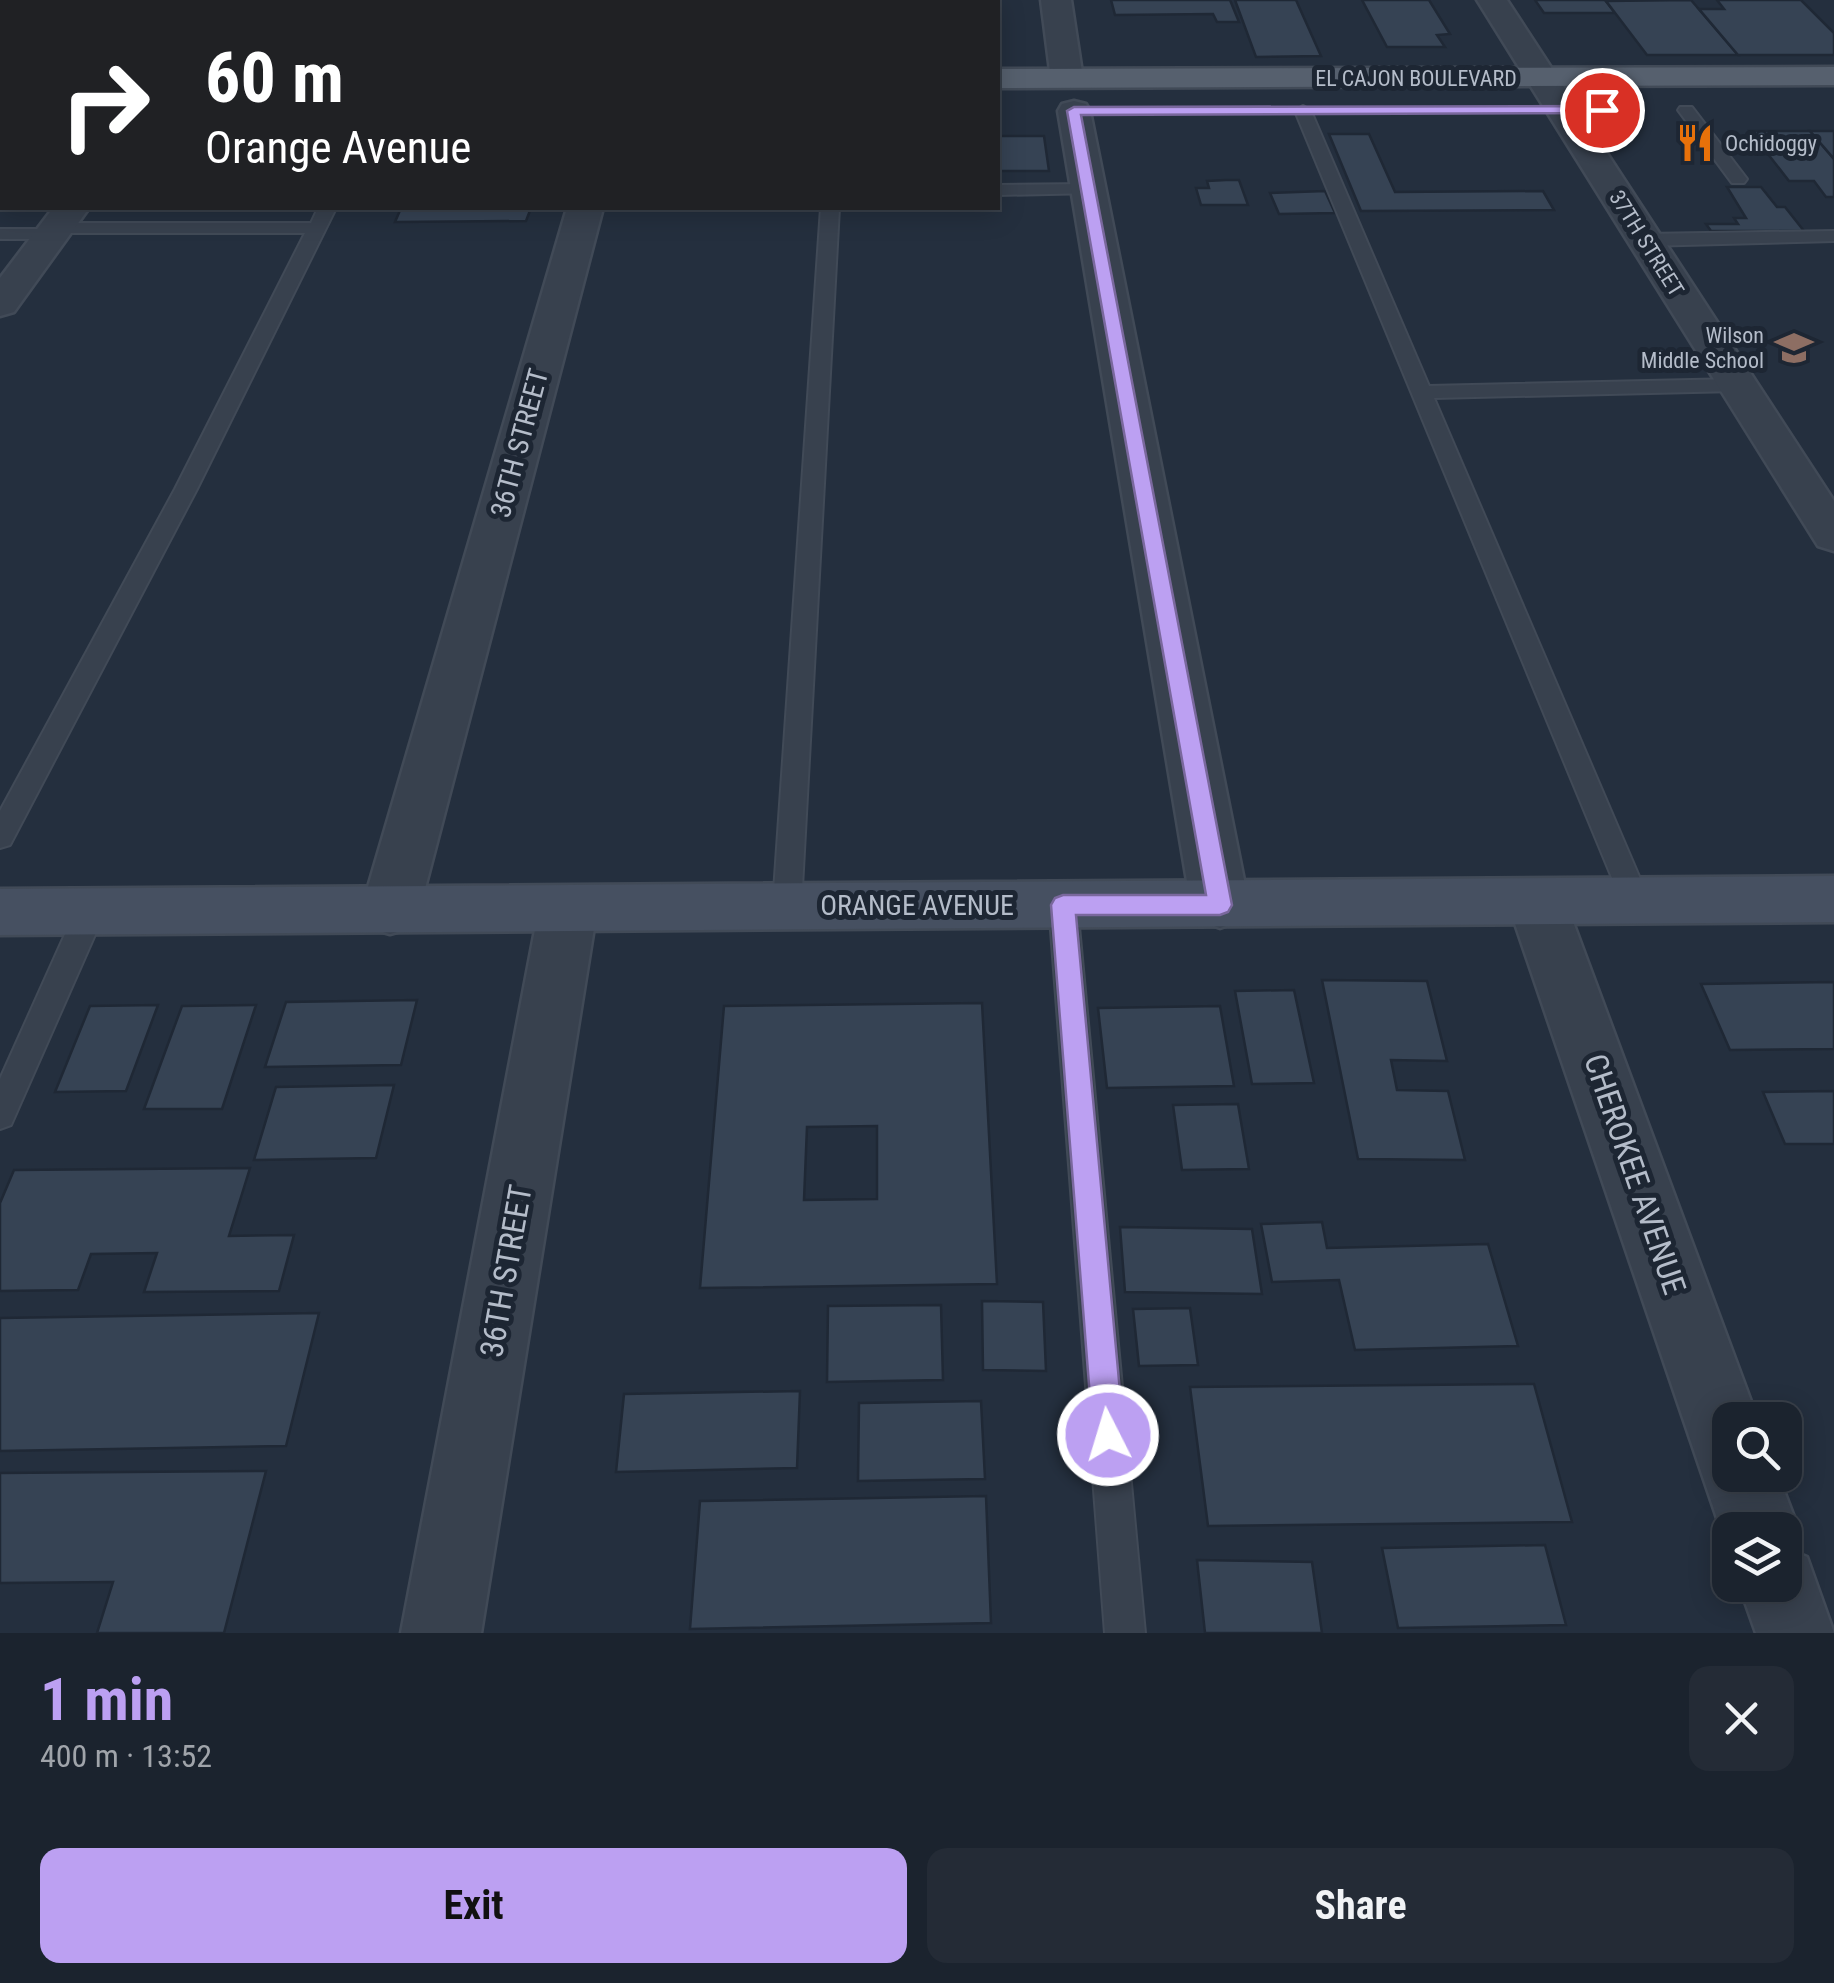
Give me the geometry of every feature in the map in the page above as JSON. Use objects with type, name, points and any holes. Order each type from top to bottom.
[{"type":"main road","name":"EL CAJON BOULEVARD","points":[[1000,81],[1072,103],[1551,94],[1834,76]]},
{"type":"main road","name":"EL CAJON BOULEVARD","points":[[1522,110],[1551,94],[1602,110]]},
{"type":"main road","points":[[1652,110],[1723,110]]},
{"type":"main road","name":"EL CAJON BOULEVARD","points":[[1265,111],[1317,111]]},
{"type":"main road","name":"ORANGE AVENUE","points":[[0,912],[1834,900]]},
{"type":"street","points":[[1056,0],[1220,905]]},
{"type":"street","name":"37TH STREET","points":[[1492,0],[1834,536]]},
{"type":"street","name":"36TH STREET","points":[[390,911],[584,210]]},
{"type":"street","points":[[0,304],[60,223]]},
{"type":"street","name":"CHEROKEE AVENUE","points":[[1537,903],[1715,1402]]},
{"type":"street","name":"36TH STREET","points":[[441,1633],[568,909]]},
{"type":"street","points":[[1785,1602],[1796,1633]]},
{"type":"lane","points":[[1686,110],[1738,179]]},
{"type":"lane","points":[[1317,111],[1421,392],[1636,902]]},
{"type":"lane","points":[[1000,190],[1088,189]]},
{"type":"lane","points":[[787,906],[830,210]]},
{"type":"lane","points":[[0,234],[60,223],[322,218],[186,489],[0,837]]},
{"type":"lane","points":[[1644,240],[1834,236]]},
{"type":"lane","points":[[1421,392],[1736,385]]},
{"type":"lane","points":[[1063,905],[1126,1633]]},
{"type":"lane","points":[[0,1116],[90,912]]},
{"type":"building","points":[[1111,0],[1230,0],[1239,22],[1217,22],[1213,14],[1115,15]]},
{"type":"building","points":[[1235,0],[1296,0],[1321,56],[1256,57]]},
{"type":"building","points":[[1362,0],[1429,0],[1450,34],[1437,35],[1445,47],[1387,47]]},
{"type":"building","points":[[1535,0],[1605,0],[1615,13],[1544,13]]},
{"type":"building","points":[[1691,0],[1738,55],[1647,55],[1606,1]]},
{"type":"building","points":[[1717,0],[1801,0],[1834,33],[1834,55],[1738,55],[1699,9],[1724,9]]},
{"type":"building","points":[[1750,131],[1810,131],[1834,159],[1834,197],[1826,197],[1814,181],[1789,181]]},
{"type":"building","points":[[1810,131],[1834,131],[1834,159]]},
{"type":"building","points":[[1329,134],[1369,134],[1395,192],[1543,191],[1554,210],[1361,211]]},
{"type":"building","points":[[1000,136],[1044,136],[1049,171],[1000,171]]},
{"type":"building","points":[[1239,180],[1248,205],[1201,205],[1196,188],[1209,188],[1207,181]]},
{"type":"building","points":[[1727,187],[1761,187],[1777,207],[1785,207],[1804,231],[1711,231],[1706,224],[1738,224],[1734,218],[1746,218]]},
{"type":"building","points":[[1325,191],[1335,213],[1279,214],[1270,193]]},
{"type":"building","points":[[400,210],[530,210],[526,221],[395,222]]},
{"type":"building","points":[[1322,980],[1427,981],[1447,1061],[1391,1060],[1397,1090],[1448,1091],[1465,1160],[1358,1159]]},
{"type":"building","points":[[1834,982],[1834,1049],[1730,1050],[1701,984]]},
{"type":"building","points":[[1294,990],[1314,1083],[1252,1084],[1235,991]]},
{"type":"building","points":[[417,1000],[401,1065],[265,1067],[286,1002]]},
{"type":"building","points":[[982,1003],[997,1284],[700,1288],[724,1006]],"holes":[[[877,1126],[877,1199],[804,1200],[807,1127]]]},
{"type":"building","points":[[158,1005],[126,1091],[55,1092],[90,1006]]},
{"type":"building","points":[[256,1005],[222,1109],[144,1109],[182,1006]]},
{"type":"building","points":[[1220,1006],[1234,1086],[1107,1088],[1098,1008]]},
{"type":"building","points":[[394,1085],[376,1158],[254,1160],[276,1087]]},
{"type":"building","points":[[1834,1091],[1834,1144],[1785,1144],[1763,1092]]},
{"type":"building","points":[[1238,1104],[1249,1169],[1182,1170],[1173,1105]]},
{"type":"building","points":[[250,1168],[229,1236],[294,1235],[279,1291],[144,1292],[157,1253],[91,1254],[78,1290],[0,1291],[0,1203],[14,1170]]},
{"type":"building","points":[[1322,1222],[1327,1248],[1488,1244],[1518,1346],[1355,1350],[1339,1280],[1272,1282],[1261,1224]]},
{"type":"building","points":[[1120,1227],[1252,1229],[1262,1294],[1125,1292]]},
{"type":"building","points":[[982,1301],[1043,1302],[1046,1371],[983,1370]]},
{"type":"building","points":[[941,1305],[943,1380],[827,1382],[828,1306]]},
{"type":"building","points":[[1190,1308],[1198,1365],[1139,1366],[1133,1309]]},
{"type":"building","points":[[319,1313],[286,1446],[0,1451],[0,1318]]},
{"type":"building","points":[[1534,1384],[1572,1522],[1208,1526],[1190,1387]]},
{"type":"building","points":[[800,1391],[797,1468],[616,1472],[624,1394]]},
{"type":"building","points":[[981,1401],[985,1479],[858,1481],[859,1403]]},
{"type":"building","points":[[266,1471],[224,1633],[97,1633],[113,1582],[0,1583],[0,1473]]},
{"type":"building","points":[[986,1496],[991,1623],[690,1629],[700,1501]]},
{"type":"building","points":[[1545,1545],[1566,1625],[1398,1628],[1382,1548]]},
{"type":"building","points":[[1197,1560],[1312,1562],[1322,1633],[1205,1633]]},
{"type":"place","name":"Ochidoggy","points":[[1695,143]]},
{"type":"place","name":"Wilson Middle School","points":[[1794,348]]},
{"type":"route","points":[[1108,1435],[1063,905],[1220,905],[1074,111],[1602,110]]}]
